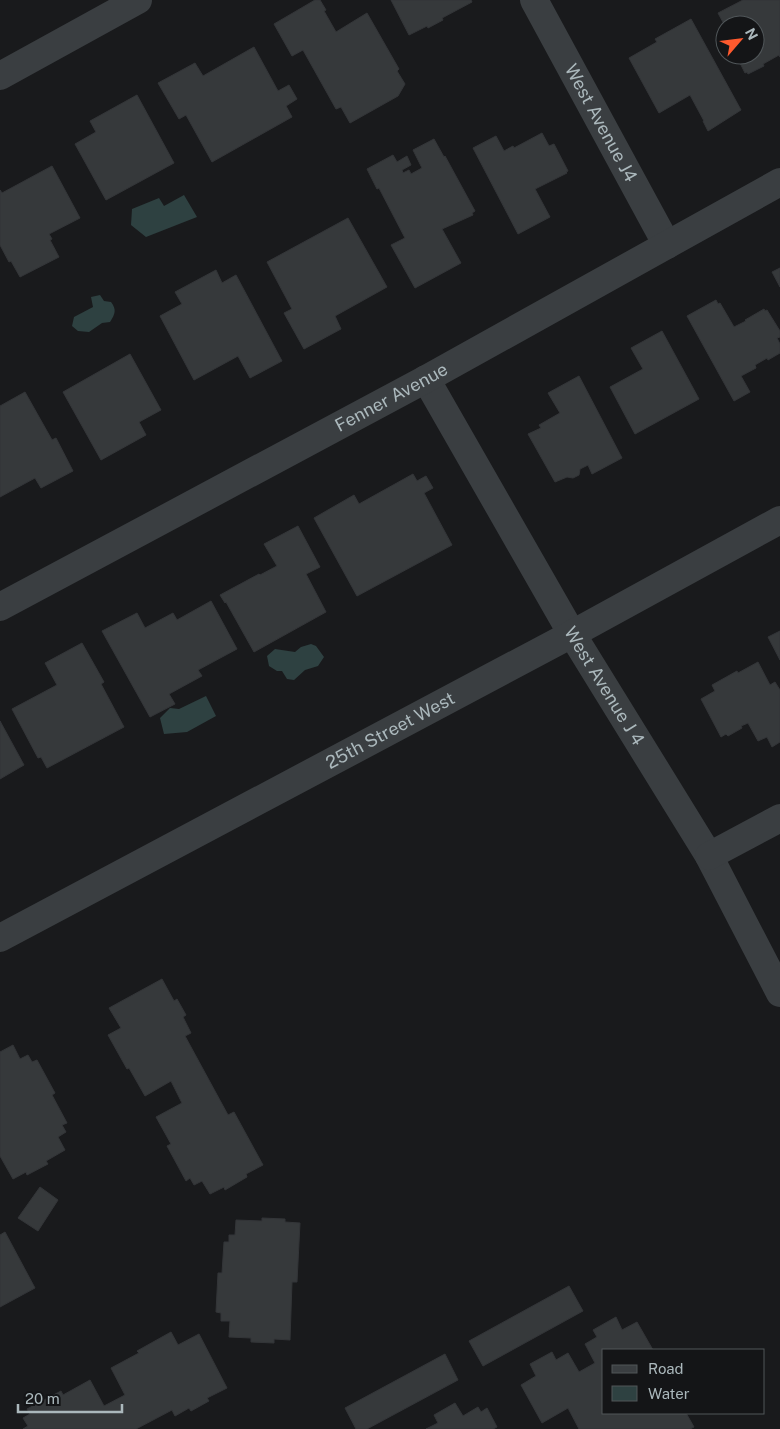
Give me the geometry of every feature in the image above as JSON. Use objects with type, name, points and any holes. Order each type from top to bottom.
[{"type":"street","points":[[0,76],[138,0]]},
{"type":"street","name":"West Avenue J4","points":[[534,0],[667,245]]},
{"type":"street","name":"Fenner Avenue","points":[[0,607],[426,379],[780,182]]},
{"type":"street","name":"West Avenue J 4","points":[[426,379],[572,634],[709,856],[780,993]]},
{"type":"street","name":"25th Street West","points":[[0,938],[572,634],[780,520]]},
{"type":"street","points":[[709,856],[780,818]]},
{"type":"water","points":[[184,195],[197,217],[146,237],[131,225],[132,209],[159,198],[164,206]]},
{"type":"water","points":[[100,295],[104,301],[111,302],[114,307],[114,314],[110,322],[102,323],[89,332],[78,331],[72,326],[74,317],[93,307],[91,297]]},
{"type":"water","points":[[311,644],[316,646],[324,657],[318,666],[305,670],[294,680],[287,679],[282,671],[277,671],[269,666],[267,656],[275,649],[295,652],[301,647]]},
{"type":"water","points":[[206,696],[216,716],[187,732],[164,734],[160,718],[170,708],[179,709]]},
{"type":"building","points":[[315,0],[320,0],[336,32],[367,13],[399,69],[397,71],[405,84],[398,96],[350,123],[341,107],[336,109],[303,50],[292,56],[274,24]]},
{"type":"building","points":[[391,0],[471,0],[472,2],[428,28],[427,26],[409,35]]},
{"type":"building","points":[[743,0],[780,0],[780,57],[779,55],[765,63],[765,15],[719,15],[718,13]]},
{"type":"building","points":[[691,19],[741,110],[708,131],[690,95],[659,113],[629,58],[657,42],[655,39]]},
{"type":"building","points":[[254,47],[278,91],[289,85],[297,99],[286,106],[292,117],[212,162],[186,115],[179,119],[158,83],[195,63],[203,76]]},
{"type":"building","points":[[741,65],[764,66],[748,74],[747,72],[745,73]]},
{"type":"building","points":[[137,95],[174,163],[106,200],[75,144],[96,132],[90,121]]},
{"type":"building","points":[[542,133],[549,146],[554,144],[568,171],[535,189],[550,217],[518,234],[473,148],[496,136],[504,151],[513,146],[514,148]]},
{"type":"building","points":[[434,139],[475,211],[472,213],[473,215],[442,229],[461,263],[415,288],[391,245],[405,238],[367,169],[393,155],[397,162],[407,156],[411,165],[402,170],[403,173],[409,170],[411,174],[422,168],[413,150]]},
{"type":"building","points":[[52,166],[80,218],[49,234],[59,257],[20,277],[0,245],[0,190],[2,193]]},
{"type":"building","points":[[348,218],[387,287],[335,316],[341,329],[304,349],[284,313],[292,309],[267,262]]},
{"type":"building","points":[[780,268],[780,287],[772,272]]},
{"type":"building","points":[[216,270],[222,283],[236,275],[282,361],[250,378],[238,356],[194,380],[160,316],[182,304],[175,292]]},
{"type":"building","points":[[716,300],[718,304],[720,303],[734,327],[764,309],[765,311],[767,310],[780,331],[780,337],[777,338],[780,344],[780,353],[755,365],[756,368],[741,376],[750,392],[734,401],[687,316]]},
{"type":"building","points":[[662,331],[699,399],[635,434],[610,387],[643,369],[631,348]]},
{"type":"building","points":[[130,354],[161,410],[139,422],[146,435],[101,460],[63,392]]},
{"type":"building","points":[[579,376],[622,458],[592,474],[588,465],[580,469],[579,475],[555,482],[528,434],[541,428],[539,425],[560,413],[548,393]]},
{"type":"building","points":[[25,392],[52,440],[56,438],[73,471],[41,488],[35,478],[0,497],[0,406]]},
{"type":"building","points":[[413,474],[417,481],[426,476],[433,488],[424,493],[452,545],[357,596],[314,518],[354,495],[359,504]]},
{"type":"building","points":[[298,526],[320,567],[306,574],[326,612],[254,652],[226,602],[220,595],[277,566],[264,544]]},
{"type":"building","points":[[211,601],[237,649],[198,670],[202,676],[169,694],[175,704],[150,717],[102,631],[137,613],[145,628],[173,613],[177,620]]},
{"type":"building","points":[[780,631],[780,660],[768,637]]},
{"type":"building","points":[[82,643],[104,682],[101,684],[124,727],[47,768],[41,757],[38,758],[12,709],[57,685],[45,663]]},
{"type":"building","points":[[758,662],[770,685],[775,682],[780,690],[780,742],[772,747],[767,737],[758,741],[748,723],[728,736],[726,734],[721,737],[701,699],[715,691],[712,685]]},
{"type":"building","points":[[0,721],[24,765],[0,779]]},
{"type":"building","points":[[162,979],[174,1001],[177,999],[186,1015],[183,1017],[191,1033],[185,1036],[228,1115],[234,1112],[263,1165],[246,1174],[247,1177],[225,1190],[224,1187],[210,1194],[202,1181],[194,1185],[190,1178],[186,1181],[167,1146],[171,1144],[156,1117],[182,1103],[171,1081],[145,1096],[108,1035],[121,1028],[109,1008]]},
{"type":"building","points":[[13,1045],[20,1059],[28,1055],[32,1062],[37,1060],[55,1093],[52,1095],[67,1123],[62,1125],[66,1132],[58,1137],[65,1150],[46,1161],[48,1164],[27,1175],[26,1172],[13,1179],[0,1156],[0,1052]]},
{"type":"building","points":[[40,1187],[58,1200],[38,1231],[18,1218]]},
{"type":"building","points":[[262,1218],[285,1219],[285,1222],[300,1223],[297,1282],[292,1282],[290,1340],[274,1339],[274,1343],[251,1342],[251,1338],[229,1337],[230,1321],[221,1321],[221,1313],[216,1312],[218,1273],[222,1273],[224,1242],[229,1242],[229,1235],[235,1235],[236,1220],[262,1221]]},
{"type":"building","points":[[5,1232],[35,1288],[0,1307],[0,1235]]},
{"type":"building","points":[[569,1286],[583,1311],[483,1366],[469,1341]]},
{"type":"building","points":[[616,1317],[622,1330],[637,1322],[652,1349],[602,1349],[602,1414],[687,1414],[694,1427],[690,1429],[579,1429],[568,1408],[542,1423],[521,1385],[536,1376],[530,1364],[552,1352],[556,1360],[568,1353],[579,1372],[595,1363],[585,1344],[597,1337],[593,1330]]},
{"type":"building","points":[[171,1332],[178,1345],[199,1334],[227,1388],[207,1398],[209,1401],[191,1411],[189,1408],[175,1416],[172,1410],[136,1429],[23,1429],[28,1426],[23,1418],[30,1414],[27,1409],[61,1391],[63,1395],[90,1380],[104,1406],[125,1395],[111,1368],[139,1353],[137,1351]]},
{"type":"building","points":[[445,1354],[458,1380],[367,1429],[356,1429],[345,1408]]},
{"type":"building","points":[[455,1403],[463,1416],[478,1407],[481,1412],[487,1408],[497,1427],[493,1429],[426,1429],[438,1423],[434,1415]]}]
